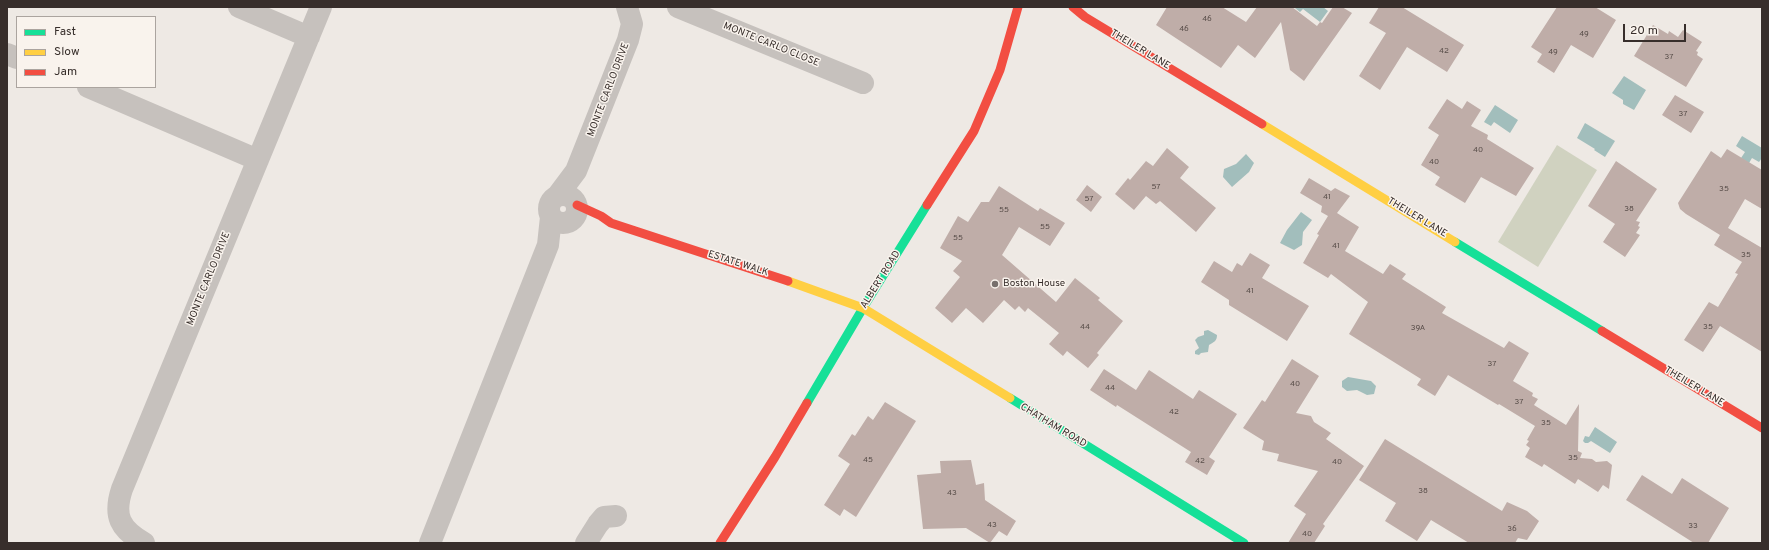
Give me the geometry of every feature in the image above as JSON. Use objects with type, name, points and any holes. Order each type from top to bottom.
[{"type":"street","points":[[240,7],[309,36]]},
{"type":"street","name":"MONTE CARLO DRIVE","points":[[144,543],[122,524],[118,515],[118,502],[321,7]]},
{"type":"street","name":"MONTE CARLO DRIVE","points":[[567,210],[576,171],[628,40],[632,24],[627,7]]},
{"type":"street","name":"MONTE CARLO CLOSE","points":[[678,7],[864,84]]},
{"type":"street","name":"ALBERT ROAD","points":[[720,543],[775,457],[863,308],[974,131],[1000,70],[1018,7]]},
{"type":"street","name":"THEILER LANE","points":[[1073,7],[1085,17],[1762,428]]},
{"type":"street","points":[[90,88],[258,160]]},
{"type":"street","points":[[430,543],[548,245],[567,210]]},
{"type":"street","name":"ESTATE WALK","points":[[567,210],[594,224],[611,223],[785,280],[863,308]]},
{"type":"street","name":"CHATHAM ROAD","points":[[863,308],[1244,543]]},
{"type":"street","points":[[586,543],[604,517],[616,516]]},
{"type":"green space","points":[[1557,145],[1597,170],[1538,267],[1498,242]]},
{"type":"water","points":[[1323,7],[1328,11],[1320,22],[1303,9],[1300,12],[1295,8]]},
{"type":"water","points":[[1624,76],[1646,90],[1634,110],[1623,104],[1623,100],[1612,93]]},
{"type":"water","points":[[1495,105],[1518,120],[1510,133],[1494,122],[1491,126],[1484,122]]},
{"type":"water","points":[[1585,123],[1615,141],[1605,157],[1577,138]]},
{"type":"water","points":[[1742,136],[1762,148],[1762,158],[1759,162],[1752,158],[1749,163],[1741,158],[1745,152],[1736,146]]},
{"type":"water","points":[[1246,154],[1254,163],[1249,172],[1232,187],[1223,177],[1224,169],[1236,164]]},
{"type":"water","points":[[1301,212],[1312,220],[1303,232],[1302,245],[1294,250],[1280,243],[1287,230]]},
{"type":"water","points":[[1208,330],[1217,335],[1216,340],[1209,345],[1208,352],[1201,353],[1199,355],[1195,354],[1195,351],[1199,348],[1195,340],[1204,335],[1204,331]]},
{"type":"water","points":[[1348,377],[1371,381],[1376,386],[1374,394],[1367,395],[1357,390],[1347,391],[1342,387],[1342,381]]},
{"type":"water","points":[[1595,427],[1617,442],[1610,453],[1591,441],[1585,443],[1583,441],[1585,436],[1589,437]]},
{"type":"building","points":[[1167,7],[1222,7],[1246,22],[1257,7],[1292,7],[1317,26],[1320,22],[1322,23],[1333,7],[1342,7],[1352,13],[1304,81],[1290,70],[1281,22],[1255,58],[1238,45],[1221,68],[1156,25]]},
{"type":"building","points":[[1379,7],[1402,7],[1464,45],[1447,72],[1407,47],[1380,90],[1359,76],[1386,33],[1369,23]]},
{"type":"building","points":[[1557,7],[1595,7],[1616,20],[1593,58],[1571,45],[1554,73],[1537,62],[1542,54],[1531,47]]},
{"type":"building","points":[[1653,25],[1668,34],[1669,31],[1678,37],[1683,30],[1702,42],[1696,51],[1698,52],[1697,55],[1703,59],[1686,87],[1634,56]]},
{"type":"building","points":[[1675,95],[1704,112],[1691,133],[1662,115]]},
{"type":"building","points":[[1447,99],[1462,109],[1467,101],[1481,110],[1471,126],[1488,135],[1487,139],[1534,168],[1516,196],[1481,177],[1465,203],[1435,185],[1440,177],[1421,165],[1439,135],[1428,128]]},
{"type":"building","points":[[1167,148],[1189,167],[1180,178],[1216,208],[1196,232],[1160,201],[1156,204],[1146,196],[1134,210],[1115,194],[1128,178],[1130,180],[1146,161],[1153,166]]},
{"type":"building","points":[[1727,149],[1762,170],[1762,209],[1745,199],[1728,228],[1762,248],[1762,352],[1720,326],[1703,352],[1684,340],[1709,302],[1718,307],[1738,274],[1735,273],[1742,262],[1714,245],[1720,235],[1686,214],[1680,209],[1678,203],[1711,151],[1721,158]]},
{"type":"building","points":[[1616,161],[1657,189],[1636,221],[1640,222],[1638,226],[1640,227],[1636,233],[1640,235],[1625,257],[1603,242],[1615,224],[1588,206]]},
{"type":"building","points":[[1309,178],[1331,191],[1335,188],[1350,196],[1337,213],[1359,227],[1345,251],[1383,274],[1390,264],[1406,274],[1402,279],[1446,307],[1442,313],[1504,348],[1509,341],[1529,353],[1513,381],[1533,393],[1532,396],[1538,399],[1534,405],[1566,425],[1579,404],[1578,451],[1582,453],[1580,458],[1592,459],[1596,462],[1607,461],[1612,465],[1609,489],[1603,485],[1598,492],[1578,479],[1575,484],[1544,464],[1542,467],[1525,457],[1530,448],[1526,445],[1529,441],[1527,440],[1535,426],[1499,404],[1498,405],[1448,375],[1435,396],[1417,385],[1421,379],[1349,334],[1368,302],[1331,274],[1328,278],[1303,263],[1319,235],[1317,234],[1328,216],[1321,212],[1322,206],[1300,193]]},
{"type":"building","points":[[1087,185],[1102,197],[1091,212],[1076,200]]},
{"type":"building","points":[[999,186],[1038,211],[1040,208],[1065,223],[1050,246],[1019,227],[1002,255],[1056,302],[1075,278],[1100,298],[1098,300],[1123,321],[1097,353],[1099,355],[1088,368],[1067,351],[1063,356],[1049,344],[1059,333],[1028,308],[1025,312],[1019,306],[1015,310],[1004,300],[983,323],[966,308],[952,323],[935,308],[960,277],[953,271],[962,261],[940,248],[958,216],[968,222],[981,202],[989,202]]},
{"type":"building","points":[[1250,253],[1270,265],[1262,278],[1309,306],[1287,341],[1229,305],[1229,300],[1201,282],[1214,261],[1232,272],[1237,263],[1242,266]]},
{"type":"building","points":[[1292,359],[1319,376],[1296,413],[1311,416],[1314,422],[1331,433],[1326,439],[1364,466],[1323,524],[1325,526],[1314,543],[1288,543],[1306,514],[1294,506],[1318,471],[1277,461],[1279,454],[1262,450],[1264,441],[1243,428],[1262,400],[1265,402]]},
{"type":"building","points":[[1104,369],[1136,390],[1149,370],[1193,399],[1199,390],[1237,414],[1209,457],[1215,461],[1207,475],[1185,462],[1191,452],[1117,405],[1116,407],[1090,390]]},
{"type":"building","points":[[885,402],[916,421],[856,517],[844,509],[840,516],[824,505],[850,464],[838,456],[852,434],[855,436],[868,416],[873,420]]},
{"type":"building","points":[[1385,439],[1502,511],[1507,502],[1527,511],[1539,521],[1527,540],[1518,538],[1515,543],[1469,543],[1431,520],[1417,541],[1385,521],[1396,503],[1359,480]]},
{"type":"building","points":[[971,460],[976,485],[984,483],[985,500],[1016,521],[1007,536],[999,531],[990,543],[966,528],[923,529],[917,475],[941,473],[940,461]]},
{"type":"building","points":[[1642,475],[1672,494],[1682,478],[1729,508],[1708,543],[1694,543],[1626,500]]},
{"type":"traffic: fast","points":[[807,403],[863,308],[927,205]]},
{"type":"traffic: fast","points":[[1455,242],[1602,331]]},
{"type":"traffic: fast","points":[[1010,398],[1244,543]]},
{"type":"traffic: slow","points":[[1262,124],[1455,242]]},
{"type":"traffic: slow","points":[[788,281],[863,308],[1010,398]]},
{"type":"traffic: jam","points":[[927,205],[974,131],[1000,70],[1018,7]]},
{"type":"traffic: jam","points":[[1073,7],[1085,17],[1262,124]]},
{"type":"traffic: jam","points":[[577,205],[601,216],[611,223],[788,281]]},
{"type":"traffic: jam","points":[[1602,331],[1762,428]]},
{"type":"traffic: jam","points":[[720,543],[775,457],[807,403]]},
{"type":"place","name":"Boston House","points":[[995,284]]}]
